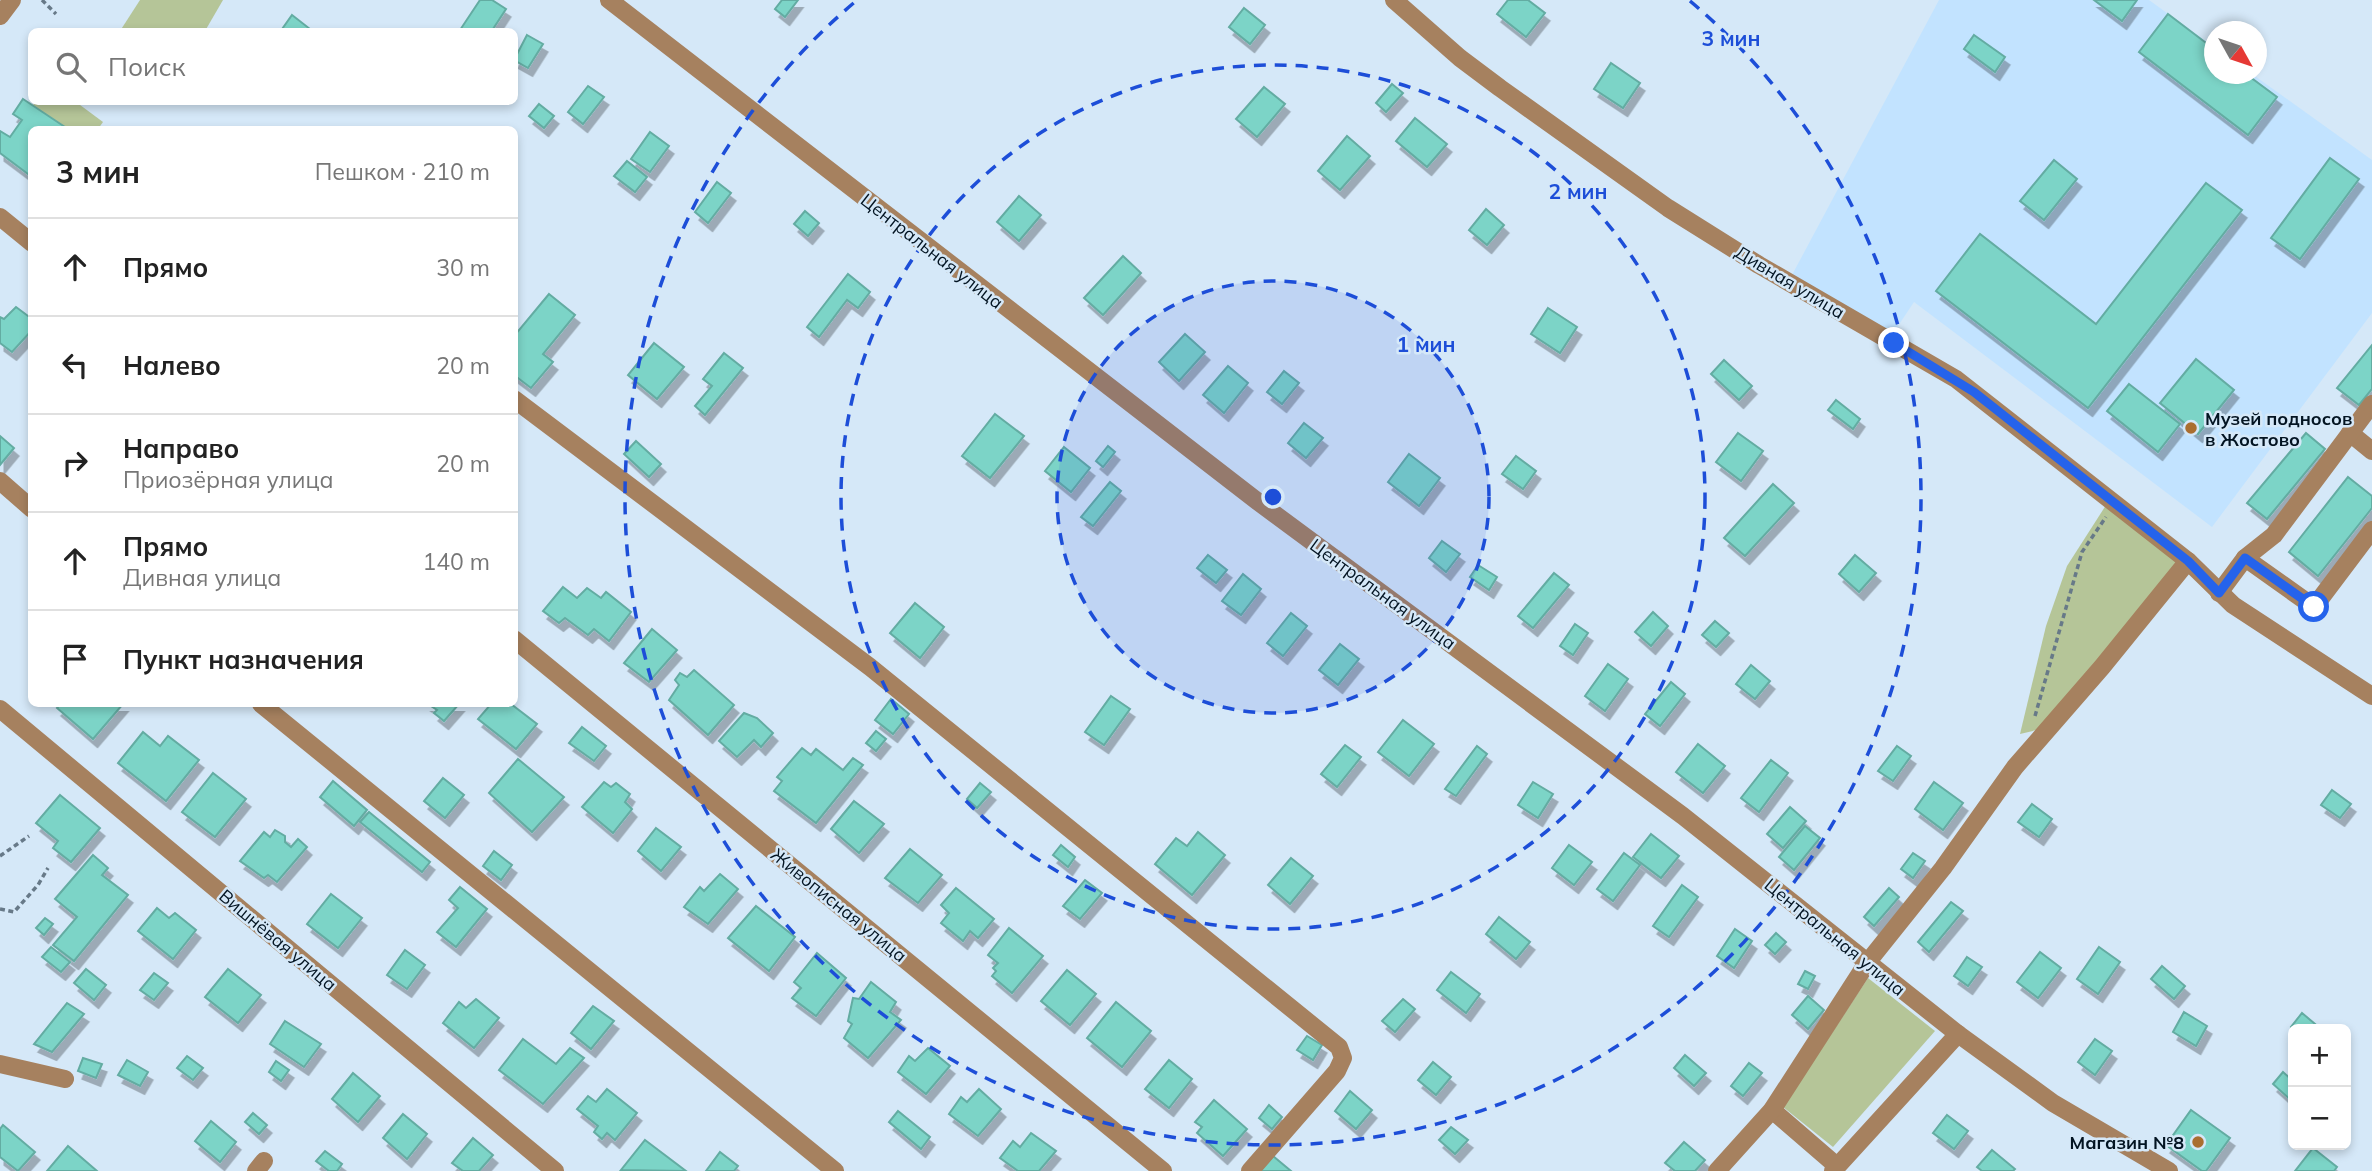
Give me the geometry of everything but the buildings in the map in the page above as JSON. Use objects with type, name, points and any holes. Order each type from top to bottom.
[{"type":"street","points":[[0,16],[12,0]]},
{"type":"street","name":"Центральная улица","points":[[609,0],[1261,504],[1683,816],[1958,1034],[2053,1103],[2169,1171]]},
{"type":"street","name":"Дивная улица","points":[[1394,0],[1460,58],[1595,157],[1714,237],[1956,379],[2188,561],[2219,593],[2263,626],[2372,696]]},
{"type":"street","points":[[0,217],[28,240]]},
{"type":"street","points":[[518,402],[870,667],[1339,1047],[1343,1058],[1337,1071],[1250,1171]]},
{"type":"street","points":[[2219,593],[2245,558],[2274,535],[2372,404]]},
{"type":"street","points":[[2350,433],[2372,452]]},
{"type":"street","points":[[0,481],[28,506]]},
{"type":"street","points":[[2245,558],[2314,607],[2372,530]]},
{"type":"street","points":[[1717,1171],[1772,1110],[1867,962],[1943,868],[2015,767],[2102,667],[2188,561]]},
{"type":"street","name":"Живописная улица","points":[[518,642],[1163,1171]]},
{"type":"street","points":[[265,707],[835,1171]]},
{"type":"street","name":"Вишнёвая улица","points":[[0,709],[555,1171]]},
{"type":"street","points":[[1772,1110],[1835,1169],[1958,1034]]},
{"type":"street","points":[[0,1064],[65,1079]]},
{"type":"path","points":[[42,0],[56,14]]},
{"type":"path","points":[[2037,741],[2030,734],[2082,552],[2115,504]]},
{"type":"path","points":[[0,856],[29,836]]},
{"type":"path","points":[[0,909],[14,912],[38,885],[48,867]]},
{"type":"shaded area","points":[[1939,0],[2149,0],[2204,40],[2204,84],[2266,84],[2372,160],[2372,313],[2212,527],[1914,302],[1892,335],[1792,275]]},
{"type":"green space","points":[[140,0],[223,0],[207,28],[122,28]]},
{"type":"green space","points":[[80,105],[103,122],[100,126],[60,126],[32,106]]},
{"type":"green space","points":[[2108,502],[2180,562],[2045,728],[2020,734],[2046,626],[2067,566]]},
{"type":"green space","points":[[1868,978],[1935,1031],[1833,1147],[1783,1107]]},
{"type":"place","name":"Музей подносов в Жостово","points":[[2191,428]]},
{"type":"place","name":"Магазин №8","points":[[2198,1142]]},
{"type":"route","points":[[1894,343],[1974,392],[2188,561],[2219,593],[2245,558],[2314,607]]}]
